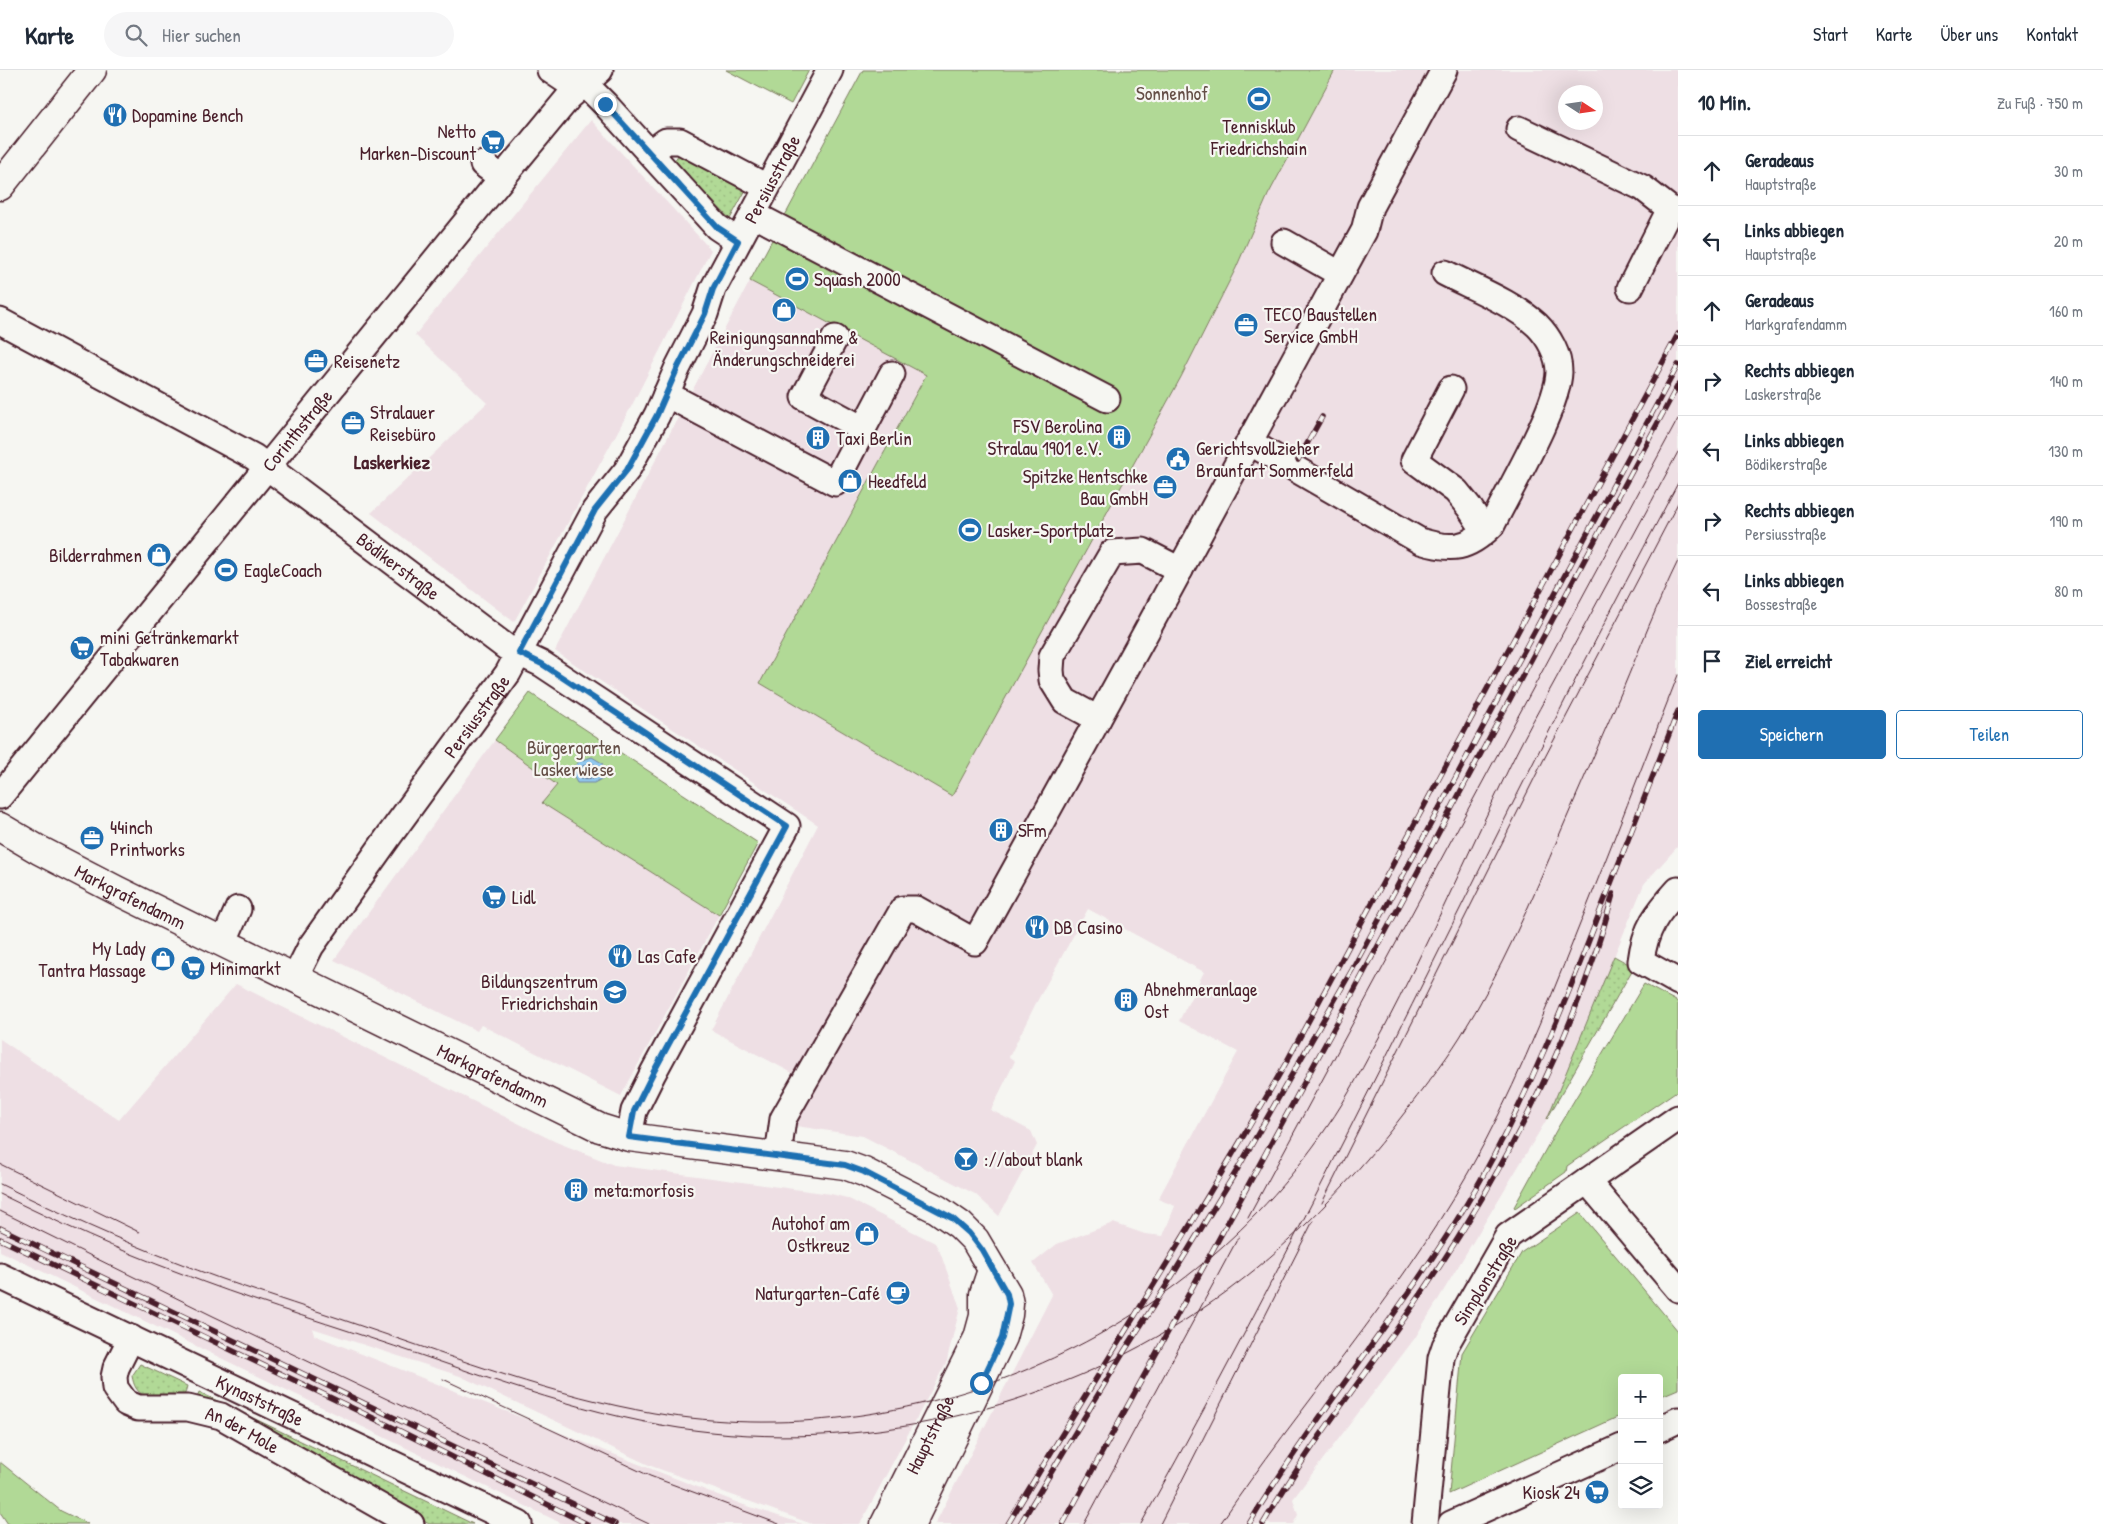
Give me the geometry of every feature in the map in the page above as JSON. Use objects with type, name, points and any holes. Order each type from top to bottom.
[{"type":"main road","points":[[0,186],[92,70]]},
{"type":"main road","name":"Markgrafendamm","points":[[0,827],[39,850],[223,943],[600,1128],[629,1137],[833,1162],[856,1168],[952,1218],[969,1233],[982,1250],[992,1270]]},
{"type":"main road","name":"Hauptstraße","points":[[885,1524],[978,1338],[984,1316],[984,1294],[992,1270]]},
{"type":"main road","name":"Hauptstraße","points":[[911,1524],[1002,1338],[1009,1304],[1007,1294],[992,1270]]},
{"type":"street","points":[[550,70],[565,80],[587,74],[650,153],[717,227],[738,241]]},
{"type":"street","name":"Persiusstraße","points":[[295,978],[315,940],[388,836],[508,673],[595,510],[627,470],[657,415],[705,314],[713,289],[830,70]]},
{"type":"street","points":[[778,1156],[783,1119],[903,909],[916,910],[975,942],[1364,231],[1370,207],[1444,70]]},
{"type":"street","name":"Corinthstraße","points":[[0,796],[267,467],[493,171],[569,98],[587,74]]},
{"type":"street","points":[[1519,129],[1642,188],[1670,209],[1630,288]]},
{"type":"street","points":[[650,153],[666,141],[680,141],[767,186]]},
{"type":"street","points":[[753,214],[1107,399]]},
{"type":"street","points":[[1284,242],[1340,274]]},
{"type":"street","points":[[1249,442],[1420,542],[1442,548],[1457,547],[1479,538],[1492,525],[1533,443],[1553,399],[1559,373],[1557,358],[1548,338],[1538,326],[1522,313],[1444,273]]},
{"type":"street","name":"Bödikerstraße","points":[[0,321],[254,457],[506,647],[542,664],[787,826],[653,1073],[634,1111],[629,1137]]},
{"type":"street","points":[[835,338],[804,397],[864,429]]},
{"type":"street","points":[[666,394],[835,483],[892,374]]},
{"type":"street","points":[[1451,389],[1414,460],[1456,491],[1485,531]]},
{"type":"street","points":[[1098,719],[1064,701],[1052,680],[1052,656],[1112,553],[1143,551],[1180,570]]},
{"type":"street","points":[[1678,890],[1655,915],[1642,949],[1641,961],[1678,982]]},
{"type":"street","points":[[223,943],[238,909]]},
{"type":"street","name":"Simplonstraße","points":[[1425,1524],[1441,1358],[1445,1346],[1508,1236],[1678,1118]]},
{"type":"street","points":[[1587,1181],[1678,1289]]},
{"type":"street","name":"Kynaststraße","points":[[0,1276],[519,1524]]},
{"type":"street","name":"An der Mole","points":[[131,1338],[116,1368],[114,1377],[115,1388],[126,1403],[138,1408],[188,1408],[221,1416],[412,1524]]},
{"type":"street","points":[[1663,1427],[1678,1420]]},
{"type":"street","points":[[1451,1524],[1618,1449]]},
{"type":"shaded area","points":[[1335,70],[1678,70],[1678,846],[1644,884],[1547,1119],[1415,1338],[1293,1499],[1298,1515],[1293,1524],[935,1524],[1052,1295],[1033,1263],[1057,1244],[1113,1223],[1145,1234],[1163,1236],[1175,1206],[1158,1199],[1238,1052],[1179,1021],[1204,972],[1088,909],[1035,1005],[1009,1057],[1015,1061],[991,1110],[1031,1131],[1037,1145],[999,1216],[975,1194],[863,1136],[769,1122],[796,1075],[711,1030],[818,825],[555,651],[750,281],[926,374],[760,683],[952,795],[1181,377],[1236,268],[1268,195]]},
{"type":"shaded area","points":[[591,120],[711,250],[631,407],[514,622],[371,513],[487,403],[415,335]]},
{"type":"shaded area","points":[[495,740],[558,785],[543,803],[719,915],[621,1096],[481,1025],[477,1031],[334,960]]},
{"type":"shaded area","points":[[236,984],[556,1142],[614,1165],[831,1194],[847,1198],[935,1243],[960,1308],[947,1361],[860,1524],[812,1524],[651,1466],[460,1376],[312,1328],[314,1335],[741,1504],[803,1524],[563,1524],[0,1251],[0,1039],[119,1120]]},
{"type":"green space","points":[[726,70],[809,70],[791,104]]},
{"type":"green space","name":"Lasker-Sportplatz","points":[[863,70],[1335,70],[1268,195],[1236,268],[1181,377],[952,796],[760,683],[926,375],[750,281]]},
{"type":"green space","points":[[682,150],[748,186],[730,219],[674,161]]},
{"type":"green space","name":"Bürgergarten Laskerwiese","points":[[530,693],[758,843],[719,915],[542,803],[557,785],[495,740]]},
{"type":"green space","points":[[1614,956],[1634,967],[1547,1119]]},
{"type":"green space","points":[[1644,984],[1678,1002],[1678,1090],[1567,1166],[1566,1172],[1515,1208],[1557,1129]]},
{"type":"green space","points":[[1580,1213],[1678,1331],[1678,1389],[1663,1395],[1663,1374],[1618,1374],[1618,1417],[1449,1494],[1462,1353],[1522,1252]]},
{"type":"green space","points":[[140,1364],[187,1386],[184,1397],[145,1396],[139,1392],[132,1376]]},
{"type":"green space","points":[[199,1392],[473,1524],[429,1524],[197,1398]]},
{"type":"green space","points":[[0,1462],[61,1511],[88,1524],[8,1524],[0,1512]]},
{"type":"water","points":[[592,757],[602,763],[607,776],[594,783],[577,783],[570,770],[580,761]]},
{"type":"tram line","points":[[1248,1218],[1678,419]]},
{"type":"tram line","points":[[0,1184],[108,1234],[221,1279],[508,1376],[580,1397],[654,1413],[751,1422],[847,1417],[941,1399],[1032,1368],[1117,1324],[1196,1269],[1266,1203],[1335,1116],[1400,998],[1516,753],[1678,452]]},
{"type":"tram line","points":[[1141,1524],[1280,1266],[1543,743],[1678,483]]},
{"type":"tram line","points":[[1322,1203],[1543,761],[1678,503]]},
{"type":"tram line","points":[[0,1194],[134,1255],[253,1299],[563,1402],[640,1421],[679,1428],[747,1435],[815,1435],[883,1429],[950,1417],[1015,1400],[1079,1376],[1140,1346],[1199,1311],[1256,1269],[1333,1197],[1380,1143],[1439,1067],[1475,1012],[1515,936],[1678,561]]},
{"type":"tram line","points":[[1220,1524],[1411,1264],[1484,1144],[1513,1085],[1539,1025],[1678,675]]},
{"type":"tram line","points":[[0,1164],[139,1232]]},
{"type":"tram line","points":[[0,1211],[213,1316],[649,1524]]},
{"type":"tram line","points":[[1160,1524],[1313,1221]]},
{"type":"tram line","points":[[1084,1524],[1239,1236]]},
{"type":"tram line","points":[[443,1379],[650,1476],[779,1524]]},
{"type":"railway","points":[[1008,1524],[1219,1178],[1287,1061],[1678,334]]},
{"type":"railway","points":[[1020,1524],[1237,1170],[1352,970],[1678,365]]},
{"type":"railway","points":[[1063,1524],[1340,1017],[1678,385]]},
{"type":"railway","points":[[1298,460],[1322,417]]},
{"type":"railway","points":[[1249,1524],[1305,1438],[1425,1269],[1480,1181],[1497,1149],[1530,1083],[1559,1016],[1678,711]]},
{"type":"railway","points":[[1263,1524],[1315,1443],[1440,1265],[1472,1216],[1501,1165],[1529,1112],[1577,1004],[1597,949],[1613,894]]},
{"type":"railway","points":[[0,1228],[615,1524]]},
{"type":"railway","points":[[0,1239],[396,1429],[587,1524]]},
{"type":"place","name":"Tennisklub Friedrichshain","points":[[1259,99]]},
{"type":"place","name":"Dopamine Bench","points":[[115,115]]},
{"type":"place","name":"Netto Marken-Discount","points":[[493,142]]},
{"type":"place","name":"Squash 2000","points":[[797,279]]},
{"type":"place","name":"Reinigungsannahme & Änderungschneiderei","points":[[784,310]]},
{"type":"place","name":"TECO Baustellen Service GmbH","points":[[1246,325]]},
{"type":"place","name":"Reisenetz","points":[[316,361]]},
{"type":"place","name":"Stralauer Reisebüro","points":[[353,423]]},
{"type":"place","name":"FSV Berolina Stralau 1901 e.V.","points":[[1119,437]]},
{"type":"place","name":"Taxi Berlin","points":[[818,438]]},
{"type":"place","name":"Gerichtsvollzieher Braunfart Sommerfeld","points":[[1178,459]]},
{"type":"place","name":"Heedfeld","points":[[850,481]]},
{"type":"place","name":"Spitzke Hentschke Bau GmbH","points":[[1165,487]]},
{"type":"place","name":"Lasker-Sportplatz","points":[[970,530]]},
{"type":"place","name":"Bilderrahmen","points":[[159,555]]},
{"type":"place","name":"EagleCoach","points":[[226,570]]},
{"type":"place","name":"mini Getränkemarkt Tabakwaren","points":[[82,648]]},
{"type":"place","name":"SFm","points":[[1001,830]]},
{"type":"place","name":"44inch Printworks","points":[[92,838]]},
{"type":"place","name":"Lidl","points":[[494,897]]},
{"type":"place","name":"DB Casino","points":[[1037,927]]},
{"type":"place","name":"Las Cafe","points":[[620,956]]},
{"type":"place","name":"My Lady Tantra Massage","points":[[163,959]]},
{"type":"place","name":"Minimarkt","points":[[193,968]]},
{"type":"place","name":"Bildungszentrum Friedrichshain","points":[[615,992]]},
{"type":"place","name":"Abnehmeranlage Ost","points":[[1126,1000]]},
{"type":"place","name":"://about blank","points":[[966,1159]]},
{"type":"place","name":"meta:morfosis","points":[[576,1190]]},
{"type":"place","name":"Autohof am Ostkreuz","points":[[867,1234]]},
{"type":"place","name":"Naturgarten-Café","points":[[898,1293]]},
{"type":"place","name":"Kiosk 24","points":[[1597,1492]]},
{"type":"district","name":"Laskerkiez","points":[[392,461]]},
{"type":"route","points":[[605,104],[717,227],[726,235],[738,241],[713,289],[705,314],[678,367],[657,415],[627,470],[595,510],[519,653],[542,664],[787,826],[653,1073],[634,1111],[629,1137],[845,1165],[856,1168],[952,1218],[969,1233],[982,1250],[1007,1294],[1009,1304],[1002,1338],[981,1383]]},
{"type":"park label","name":"Sonnenhof","points":[[1172,93]]}]
